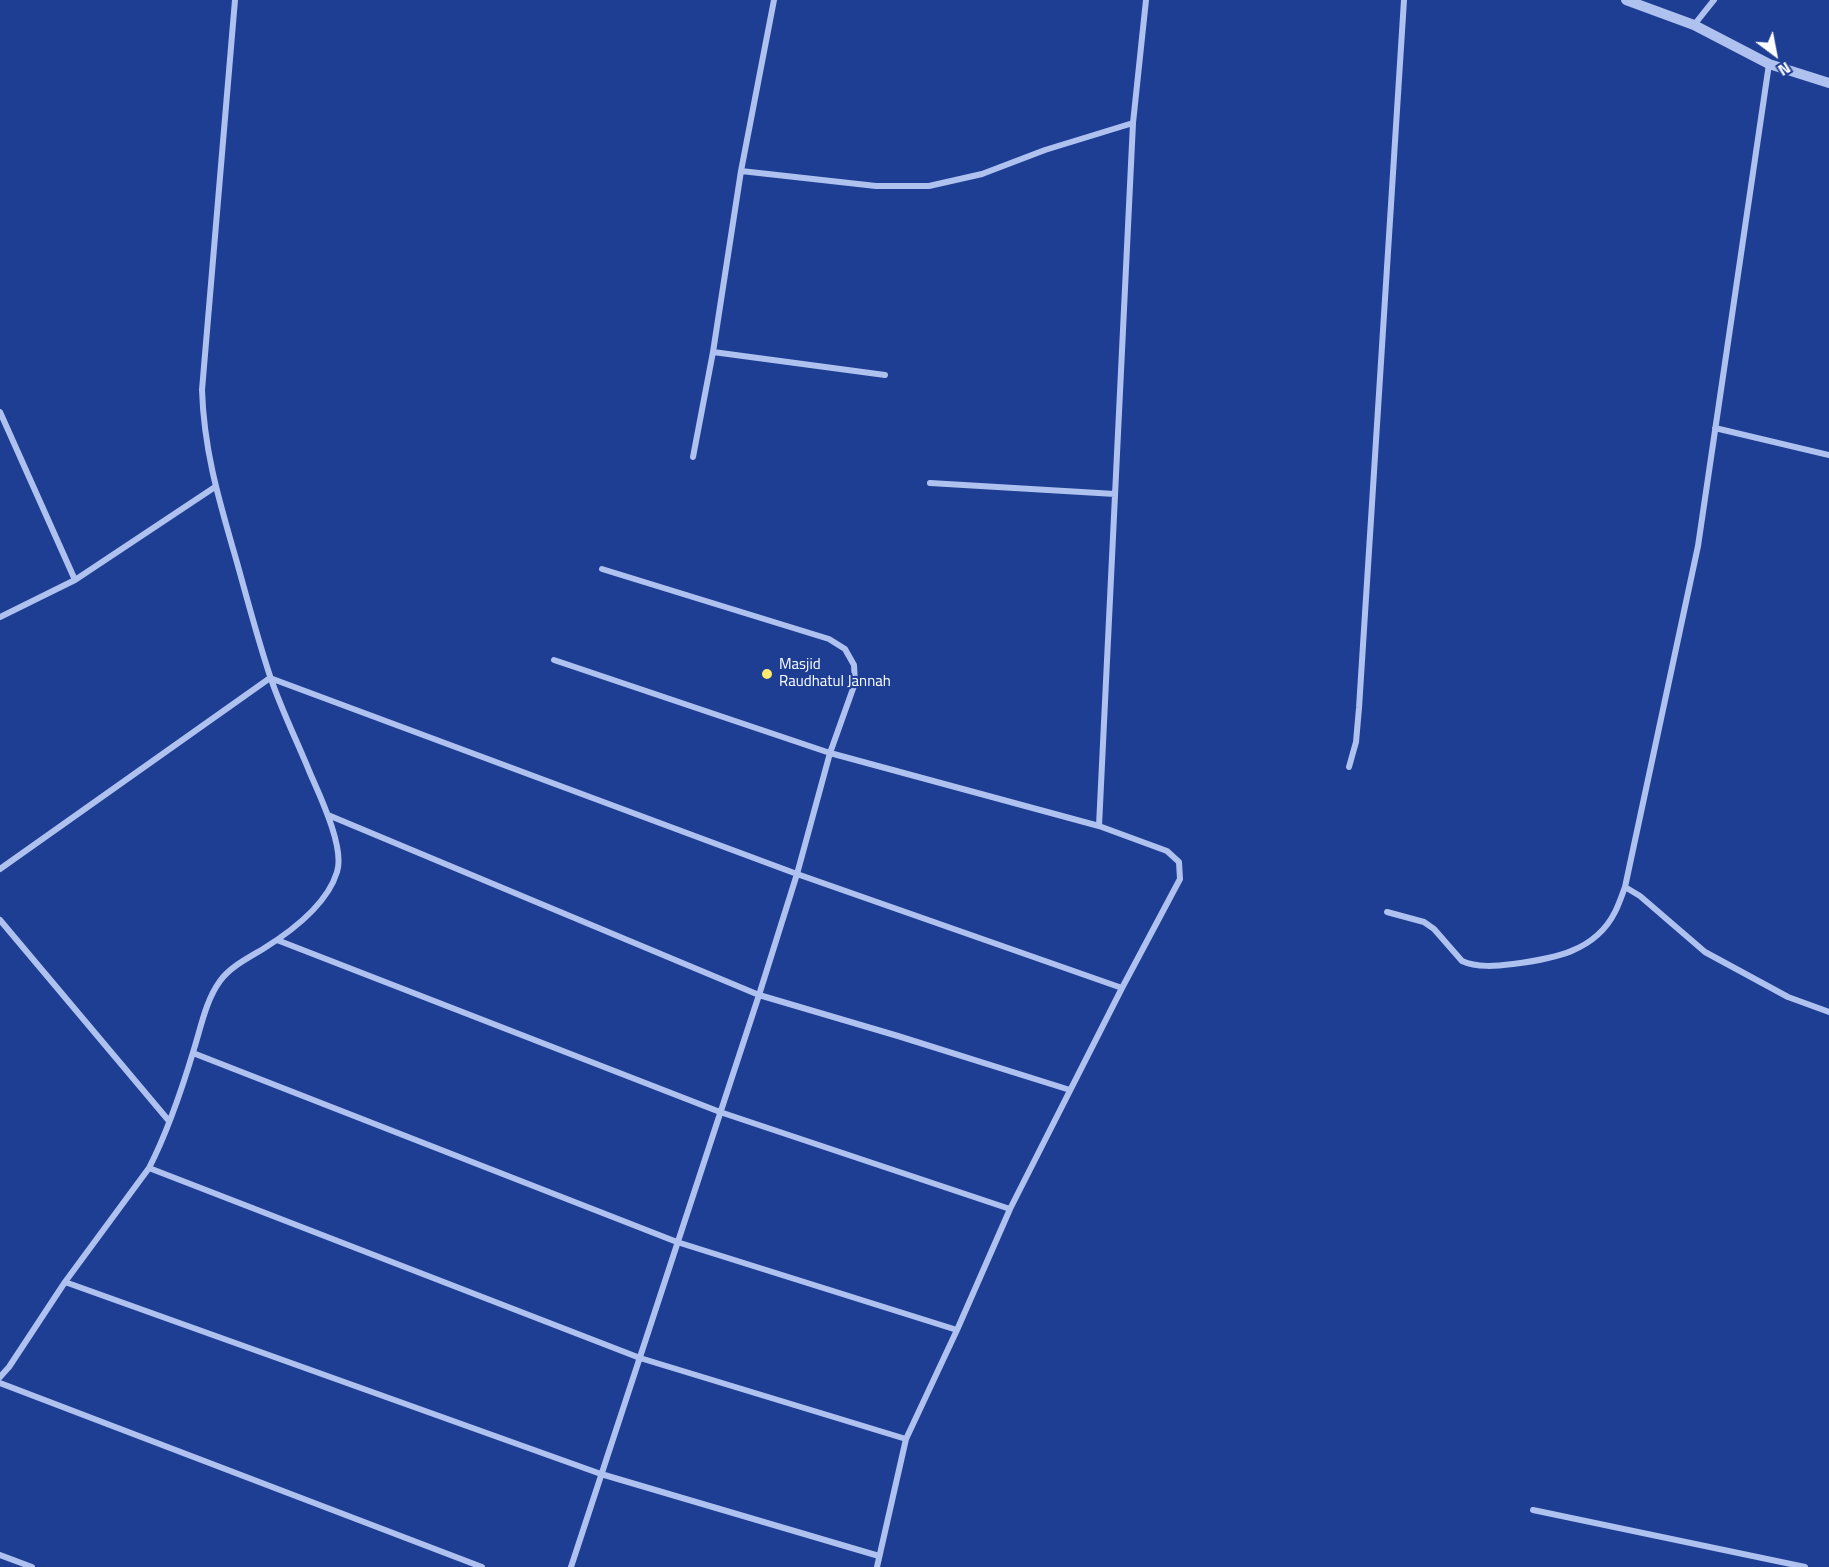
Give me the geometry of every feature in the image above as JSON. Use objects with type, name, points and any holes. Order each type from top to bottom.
[{"type":"street","points":[[0,1377],[65,1282],[149,1168],[169,1121],[210,999],[220,981],[235,966],[277,940],[310,912],[329,891],[339,870],[337,844],[328,815],[270,678],[215,487],[203,420],[202,390],[235,0]]},
{"type":"street","points":[[693,457],[713,352],[741,171],[774,0]]},
{"type":"street","points":[[1099,826],[1133,123],[1146,0]]},
{"type":"street","points":[[1349,768],[1356,742],[1359,708],[1404,0]]},
{"type":"street","points":[[1626,0],[1694,25],[1768,64],[1829,83]]},
{"type":"street","points":[[1694,25],[1714,0]]},
{"type":"street","points":[[1386,912],[1424,922],[1434,929],[1456,956],[1468,964],[1513,964],[1564,955],[1594,938],[1614,914],[1625,887],[1698,546],[1768,64]]},
{"type":"street","points":[[741,171],[876,186],[929,186],[982,174],[1045,150],[1133,123]]},
{"type":"street","points":[[713,352],[885,375]]},
{"type":"street","points":[[0,412],[75,580]]},
{"type":"street","points":[[1715,428],[1829,455]]},
{"type":"street","points":[[930,483],[1115,494]]},
{"type":"street","points":[[0,617],[75,580],[215,487]]},
{"type":"street","points":[[571,1567],[759,995],[797,874],[830,753],[855,683],[854,665],[845,648],[829,639],[602,569]]},
{"type":"street","points":[[554,660],[830,753],[1099,826],[1167,851],[1179,862],[1180,879],[1010,1209],[906,1439],[877,1567]]},
{"type":"street","points":[[0,869],[270,678]]},
{"type":"street","points":[[270,678],[797,874],[1122,988]]},
{"type":"street","points":[[328,815],[759,995],[1070,1090]]},
{"type":"street","points":[[1625,887],[1640,896],[1705,952],[1788,997],[1829,1012]]},
{"type":"street","points":[[0,920],[169,1121]]},
{"type":"street","points":[[277,940],[720,1112],[1010,1209]]},
{"type":"street","points":[[193,1053],[677,1242],[957,1330]]},
{"type":"street","points":[[149,1168],[640,1358],[906,1439]]},
{"type":"street","points":[[65,1282],[601,1474],[879,1556]]},
{"type":"street","points":[[0,1383],[482,1567]]},
{"type":"street","points":[[1533,1510],[1805,1567]]},
{"type":"street","points":[[0,1555],[32,1567]]},
{"type":"place","name":"Masjid Raudhatul Jannah","points":[[767,674]]}]
